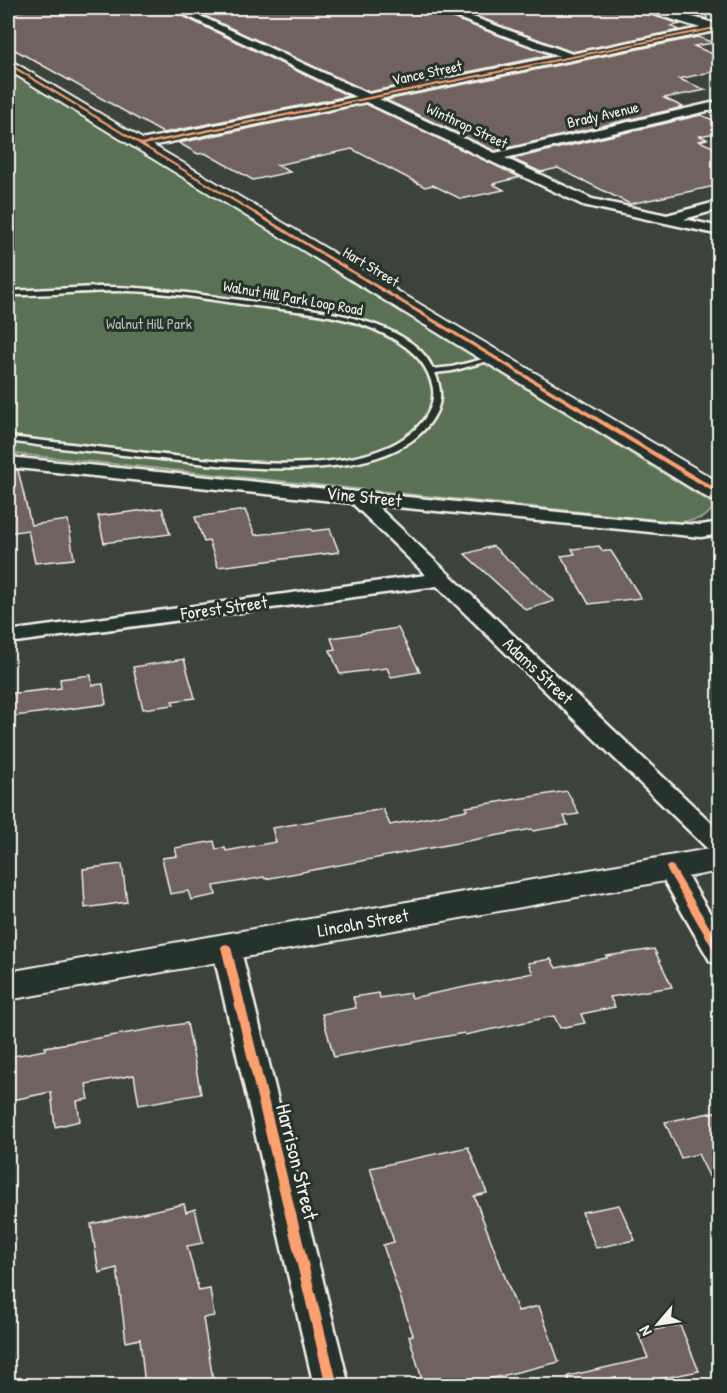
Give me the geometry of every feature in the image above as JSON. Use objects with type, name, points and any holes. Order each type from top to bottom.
[{"type":"street","name":"Winthrop Street","points":[[176,8],[588,202],[720,231]]},
{"type":"street","points":[[441,8],[572,57]]},
{"type":"street","points":[[650,8],[718,29]]},
{"type":"street","name":"Vance Street","points":[[141,144],[718,29]]},
{"type":"street","name":"Hart Street","points":[[12,70],[141,144],[720,494]]},
{"type":"street","name":"Brady Avenue","points":[[495,158],[720,104]]},
{"type":"street","points":[[664,220],[720,205]]},
{"type":"street","name":"Vine Street","points":[[8,462],[667,529],[700,531],[720,528]]},
{"type":"street","name":"Adams Street","points":[[356,496],[440,579],[660,785],[720,846]]},
{"type":"street","name":"Forest Street","points":[[8,637],[440,579]]},
{"type":"street","name":"Lincoln Street","points":[[8,986],[720,859]]},
{"type":"street","points":[[670,868],[720,954]]},
{"type":"street","name":"Harrison Street","points":[[226,947],[332,1386]]},
{"type":"lane","name":"Walnut Hill Park Loop Road","points":[[8,293],[134,289],[327,315],[364,323],[401,340],[421,355],[432,371]]},
{"type":"lane","points":[[8,439],[252,465],[300,467],[335,463],[387,450],[418,431],[429,420],[436,405],[437,390],[432,371],[452,369],[495,358]]},
{"type":"green space","name":"Walnut Hill Park","points":[[15,75],[710,502],[713,508],[702,517],[680,522],[8,453],[8,76]]},
{"type":"building","points":[[38,8],[169,8],[349,96],[163,133],[8,46],[8,13]]},
{"type":"building","points":[[187,8],[434,8],[436,12],[551,55],[369,92]]},
{"type":"building","points":[[454,8],[641,8],[644,13],[681,24],[671,26],[679,30],[572,52]]},
{"type":"building","points":[[672,8],[706,9],[707,19]]},
{"type":"building","points":[[698,37],[714,43],[694,46],[720,57],[720,70],[679,79],[706,90],[664,98],[683,107],[495,151],[386,100]]},
{"type":"building","points":[[366,104],[520,177],[493,184],[504,190],[461,199],[433,185],[425,187],[352,149],[277,165],[290,172],[253,180],[205,153],[198,154],[179,143]]},
{"type":"building","points":[[701,115],[720,123],[720,132],[700,136],[707,139],[699,141],[720,150],[720,185],[630,204],[558,168],[541,172],[512,159]]},
{"type":"building","points":[[8,469],[18,470],[31,525],[68,520],[74,559],[35,563],[28,530],[8,533]]},
{"type":"building","points":[[162,508],[170,534],[104,543],[98,516]]},
{"type":"building","points":[[245,510],[255,535],[330,529],[339,552],[218,567],[209,541],[204,542],[195,517]]},
{"type":"building","points":[[493,546],[554,601],[526,610],[465,554]]},
{"type":"building","points":[[599,546],[603,551],[611,551],[641,598],[589,604],[561,556],[575,554],[572,549]]},
{"type":"building","points":[[398,628],[420,672],[391,677],[387,668],[340,674],[330,650],[335,649],[331,638]]},
{"type":"building","points":[[184,659],[195,698],[172,701],[174,705],[143,709],[133,667]]},
{"type":"building","points":[[91,675],[92,685],[103,684],[106,704],[8,717],[8,694],[61,688],[60,679]]},
{"type":"building","points":[[567,791],[579,814],[564,816],[568,825],[533,831],[532,829],[265,879],[264,877],[214,886],[216,895],[191,900],[188,891],[170,894],[162,858],[177,856],[175,848],[214,841],[216,849],[225,848],[226,851],[276,842],[272,828],[383,809],[390,825],[467,810],[466,807]]},
{"type":"building","points":[[122,864],[127,902],[85,908],[83,869]]},
{"type":"building","points":[[654,949],[672,987],[610,997],[615,1007],[581,1014],[585,1023],[560,1028],[554,1016],[465,1035],[464,1033],[334,1057],[322,1014],[356,1008],[353,997],[379,993],[380,998],[410,993],[412,998],[533,973],[528,963],[551,959],[556,968],[607,958],[606,956]]},
{"type":"building","points":[[187,1023],[201,1094],[139,1105],[134,1075],[86,1084],[89,1099],[77,1101],[80,1121],[55,1127],[51,1092],[8,1101],[8,1057],[45,1050],[45,1047]]},
{"type":"building","points":[[720,1111],[720,1198],[698,1154],[681,1158],[665,1122]]},
{"type":"building","points":[[468,1147],[487,1193],[474,1196],[518,1311],[539,1306],[559,1362],[460,1386],[424,1386],[409,1336],[413,1335],[383,1245],[394,1242],[370,1168]]},
{"type":"building","points":[[184,1204],[186,1212],[195,1209],[203,1243],[187,1246],[199,1291],[210,1289],[214,1316],[203,1318],[214,1386],[145,1386],[140,1339],[126,1342],[117,1268],[99,1273],[91,1224]]},
{"type":"building","points":[[619,1205],[635,1240],[596,1248],[582,1212]]},
{"type":"building","points":[[680,1325],[699,1371],[644,1382],[645,1386],[569,1386],[568,1376],[648,1358],[638,1333]]},
{"type":"cycle path","points":[[141,144],[720,27]]},
{"type":"cycle path","points":[[8,64],[720,494]]},
{"type":"cycle path","points":[[670,868],[720,954]]},
{"type":"cycle path","points":[[226,947],[332,1386]]}]
